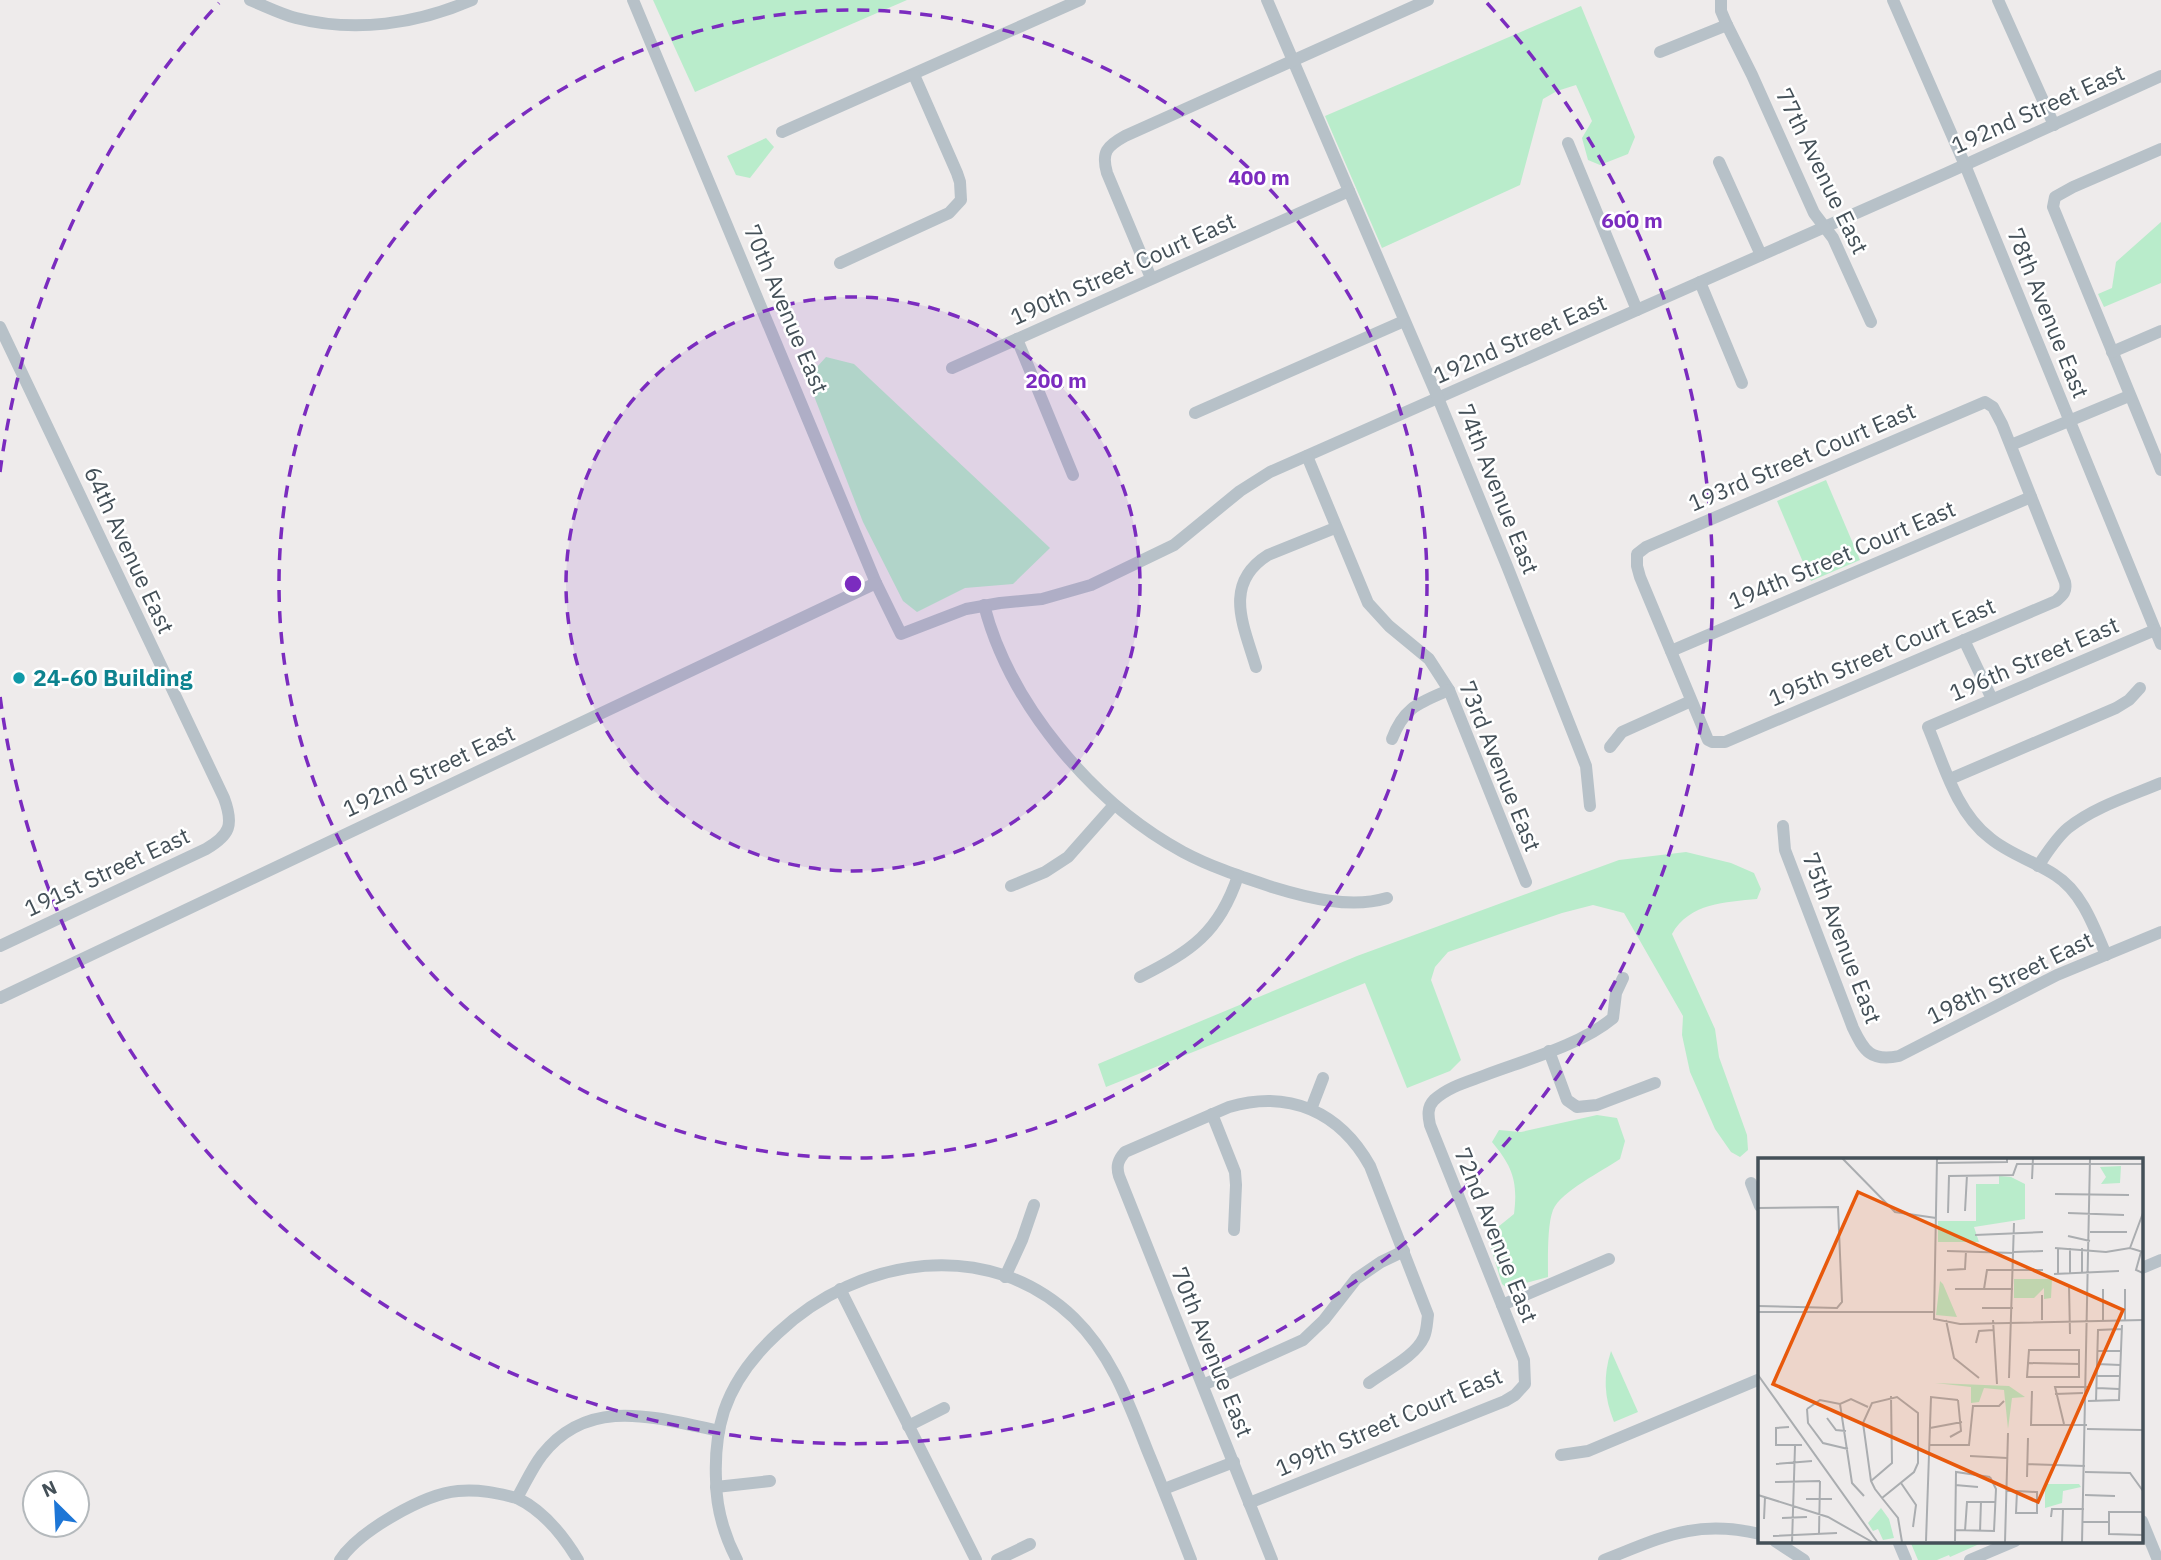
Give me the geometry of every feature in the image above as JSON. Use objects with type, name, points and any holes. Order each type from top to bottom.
[{"type":"street","points":[[250,0],[293,17],[350,25],[408,20],[472,0]]},
{"type":"street","name":"70th Avenue East","points":[[633,0],[876,583],[901,634]]},
{"type":"street","points":[[782,132],[1080,0]]},
{"type":"street","name":"74th Avenue East","points":[[1267,0],[1438,398],[1586,766],[1590,806]]},
{"type":"street","points":[[1151,278],[1107,173],[1104,156],[1107,149],[1125,136],[1428,0]]},
{"type":"street","name":"77th Avenue East","points":[[1721,0],[1721,11],[1727,25],[1814,213],[1833,238],[1871,322]]},
{"type":"street","name":"78th Avenue East","points":[[1893,0],[1965,165],[2161,644]]},
{"type":"street","points":[[1998,0],[2054,125]]},
{"type":"street","points":[[1660,52],[1727,25]]},
{"type":"street","points":[[840,263],[949,213],[959,204],[962,195],[960,181],[914,75]]},
{"type":"street","name":"192nd Street East","points":[[901,634],[967,609],[1042,599],[1091,585],[1156,556],[1186,537],[1240,491],[1270,472],[2161,76]]},
{"type":"street","points":[[1568,143],[1637,310]]},
{"type":"street","points":[[2161,149],[2073,187],[2055,197],[2053,207],[2129,396],[2156,442],[2161,470]]},
{"type":"street","points":[[1719,162],[1762,255]]},
{"type":"street","name":"190th Street Court East","points":[[952,368],[1349,191]]},
{"type":"street","points":[[1700,282],[1742,383]]},
{"type":"street","points":[[1195,413],[1404,321]]},
{"type":"street","name":"64th Avenue East","points":[[0,327],[224,798],[229,811],[228,830]]},
{"type":"street","points":[[2112,352],[2161,331]]},
{"type":"street","points":[[1017,339],[1073,475]]},
{"type":"street","points":[[2031,496],[2011,445],[2129,396]]},
{"type":"street","name":"193rd Street Court East","points":[[1671,651],[1637,566],[1637,554],[1646,547],[1985,402],[1996,412],[2011,445]]},
{"type":"street","name":"73rd Avenue East","points":[[1307,456],[1368,603],[1389,626],[1429,659],[1449,690],[1526,882]]},
{"type":"street","name":"195th Street Court East","points":[[1691,701],[1705,735],[1712,742],[1725,742],[2056,601],[2065,592],[2065,582],[2031,496]]},
{"type":"street","name":"194th Street Court East","points":[[1671,651],[2031,496]]},
{"type":"street","points":[[1256,667],[1238,601],[1246,577],[1268,555],[1335,528]]},
{"type":"street","name":"192nd Street East","points":[[0,998],[876,583]]},
{"type":"street","points":[[984,605],[1009,670],[1040,721],[1072,763],[1114,805],[1153,834],[1184,852],[1238,876],[1295,894],[1371,903],[1387,898]]},
{"type":"street","name":"196th Street East","points":[[1950,779],[1928,727],[2155,630]]},
{"type":"street","points":[[1965,640],[1992,699]]},
{"type":"street","points":[[1610,747],[1622,732],[1691,701],[1671,651]]},
{"type":"street","points":[[2106,955],[2089,916],[2070,888],[2056,875],[1990,838],[1972,820],[1950,779],[2116,708],[2129,700],[2140,688]]},
{"type":"street","points":[[1392,739],[1406,712],[1417,703],[1449,690]]},
{"type":"street","points":[[2038,866],[2066,829],[2083,817],[2161,783]]},
{"type":"street","points":[[1011,886],[1055,867],[1069,857],[1114,805]]},
{"type":"street","name":"75th Avenue East","points":[[1783,826],[1785,850],[1853,1028],[1861,1045],[1877,1057]]},
{"type":"street","name":"191st Street East","points":[[0,946],[206,849],[221,841],[228,830]]},
{"type":"street","points":[[1140,977],[1179,957],[1203,937],[1223,911],[1238,876]]},
{"type":"street","name":"198th Street East","points":[[1877,1057],[1885,1059],[1899,1056],[2057,975],[2161,932]]},
{"type":"street","points":[[1622,978],[1616,993],[1613,1018],[1594,1032],[1549,1051],[1571,1105],[1597,1105],[1655,1083]]},
{"type":"street","name":"72nd Avenue East","points":[[1522,1387],[1526,1379],[1524,1360],[1430,1125],[1429,1110],[1435,1099],[1452,1088],[1549,1051]]},
{"type":"street","points":[[1311,1109],[1323,1079]]},
{"type":"street","points":[[1234,1230],[1235,1172],[1212,1114],[1247,1102],[1280,1101],[1311,1109],[1338,1125],[1362,1151],[1428,1315],[1425,1336],[1411,1352],[1369,1382]]},
{"type":"street","name":"70th Avenue East","points":[[1212,1114],[1125,1152],[1118,1160],[1117,1169],[1272,1560]]},
{"type":"street","points":[[1751,1183],[1758,1201]]},
{"type":"street","points":[[1005,1277],[1034,1205]]},
{"type":"street","points":[[1203,1385],[1303,1340],[1324,1320],[1356,1279],[1404,1251]]},
{"type":"street","points":[[1502,1305],[1609,1259]]},
{"type":"street","points":[[2144,1267],[2161,1260]]},
{"type":"street","points":[[737,1560],[723,1525],[716,1487],[719,1432],[725,1409],[735,1388],[762,1348],[804,1310],[840,1289],[888,1271],[929,1265],[972,1267],[1026,1285],[1051,1299],[1094,1340],[1122,1387],[1191,1560]]},
{"type":"street","points":[[840,1289],[976,1560]]},
{"type":"street","points":[[1561,1455],[1588,1451],[1758,1380]]},
{"type":"street","name":"199th Street Court East","points":[[1249,1503],[1505,1401],[1522,1387]]},
{"type":"street","points":[[908,1426],[944,1408]]},
{"type":"street","points":[[517,1498],[542,1454],[575,1427],[600,1418],[632,1414],[719,1432]]},
{"type":"street","points":[[1164,1489],[1234,1462]]},
{"type":"street","points":[[716,1487],[770,1481]]},
{"type":"street","points":[[340,1560],[357,1540],[373,1528],[442,1494],[474,1490],[517,1498],[532,1505],[568,1543],[578,1560]]},
{"type":"street","points":[[2144,1526],[2158,1560]]},
{"type":"street","points":[[1604,1560],[1680,1531],[1720,1528],[1758,1534]]},
{"type":"street","points":[[1777,1542],[1804,1560]]},
{"type":"street","points":[[1898,1542],[1906,1560]]},
{"type":"street","points":[[1970,1560],[1986,1557],[2013,1542]]},
{"type":"street","points":[[997,1560],[1030,1544]]},
{"type":"green space","points":[[653,0],[907,0],[695,92]]},
{"type":"green space","points":[[1581,6],[1635,137],[1628,154],[1600,165],[1588,160],[1582,138],[1592,121],[1576,85],[1557,91],[1543,99],[1520,185],[1382,248],[1325,116]]},
{"type":"green space","points":[[766,138],[774,147],[750,178],[736,175],[727,156]]},
{"type":"green space","points":[[2161,222],[2161,283],[2104,307],[2098,294],[2112,288],[2116,262]]},
{"type":"green space","points":[[826,357],[854,364],[1050,548],[1013,584],[965,588],[917,612],[903,601],[863,522],[807,378]]},
{"type":"green space","points":[[1826,480],[1860,560],[1811,581],[1777,501]]},
{"type":"green space","points":[[1686,852],[1731,863],[1754,873],[1761,889],[1757,899],[1721,903],[1698,910],[1679,924],[1672,934],[1715,1029],[1719,1057],[1747,1135],[1748,1150],[1740,1157],[1731,1152],[1715,1129],[1690,1072],[1682,1035],[1683,1016],[1624,913],[1593,905],[1448,952],[1435,967],[1431,980],[1461,1060],[1450,1071],[1407,1088],[1365,983],[1106,1087],[1098,1064],[1357,956],[1619,860]]},
{"type":"green space","points":[[1597,1115],[1617,1118],[1625,1141],[1620,1159],[1573,1189],[1557,1203],[1551,1216],[1548,1277],[1507,1288],[1502,1284],[1490,1245],[1493,1231],[1514,1214],[1515,1193],[1509,1167],[1492,1142],[1499,1130],[1521,1132]]},
{"type":"green space","points":[[1611,1351],[1638,1412],[1614,1422],[1606,1386]]},
{"type":"green space","points":[[1910,1542],[1984,1542],[1950,1557],[1918,1560]]},
{"type":"place","name":"24-60 Building","points":[[19,678]]}]
